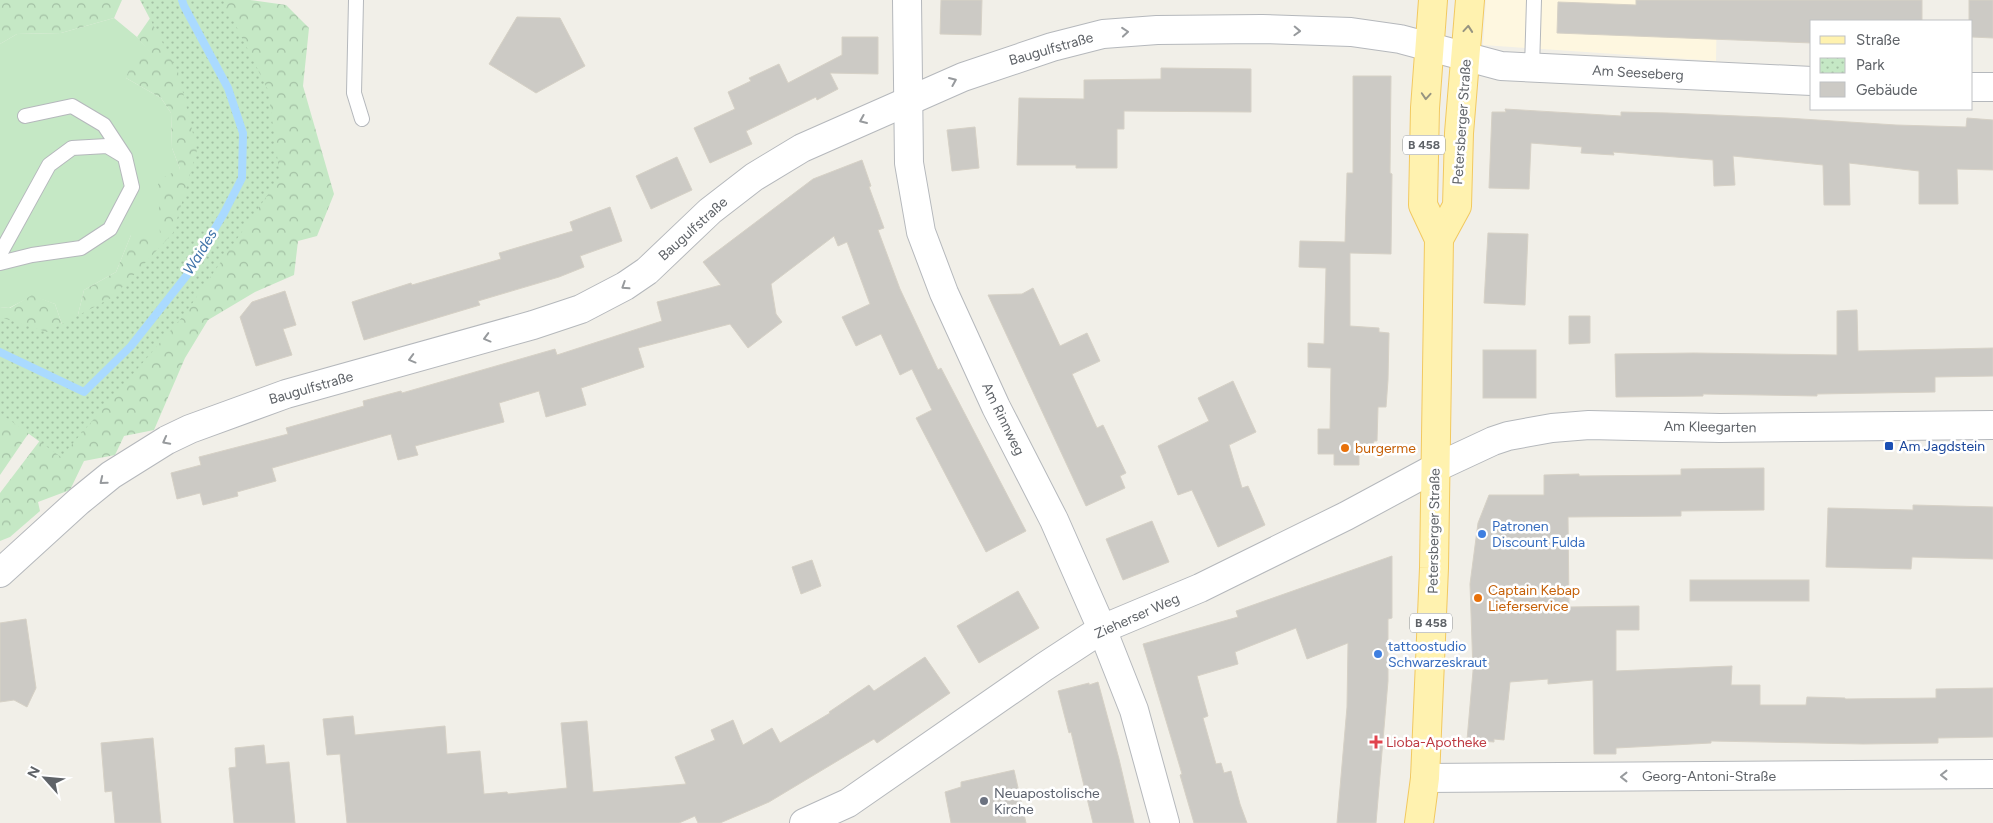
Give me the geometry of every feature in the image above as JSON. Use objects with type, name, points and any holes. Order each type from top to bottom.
[{"type":"main road","name":"Petersberger Straße","points":[[1420,823],[1425,778],[1434,568],[1439,239],[1423,205],[1425,108],[1434,0]]},
{"type":"main road","name":"Petersberger Straße","points":[[1439,239],[1457,206],[1459,133],[1470,0]]},
{"type":"street","name":"Am Rinnweg","points":[[907,0],[908,163],[924,240],[944,293],[968,346],[996,407],[1054,520],[1102,629],[1134,710],[1165,823]]},
{"type":"street","name":"Baugulfstraße","points":[[0,573],[110,475],[167,440],[286,394],[527,327],[581,309],[617,291],[647,270],[710,211],[754,177],[802,148],[963,77],[1052,47],[1103,34],[1157,30],[1351,32],[1400,39],[1466,57]]},
{"type":"street","name":"Am Seeseberg","points":[[1466,57],[1501,66],[1810,80]]},
{"type":"street","points":[[1973,87],[1993,87]]},
{"type":"street","name":"Am Kleegarten","points":[[1435,468],[1508,436],[1552,428],[1589,425],[1720,428],[1993,425]]},
{"type":"street","name":"Zieherser Weg","points":[[804,823],[848,804],[1044,667],[1102,629],[1200,588],[1346,516],[1435,468]]},
{"type":"street","name":"Georg-Antoni-Straße","points":[[1425,778],[1993,774]]},
{"type":"lane","points":[[356,0],[354,93],[362,119]]},
{"type":"lane","points":[[1532,68],[1534,0]]},
{"type":"lane","points":[[0,263],[32,255],[81,248],[110,229],[132,187],[125,157],[104,125],[72,106],[25,116]]},
{"type":"lane","points":[[0,254],[50,166],[72,148],[107,146],[125,157]]},
{"type":"shaded area","points":[[1486,0],[1717,0],[1716,61],[1483,45]]},
{"type":"green space","points":[[0,0],[122,0],[114,18],[61,33],[17,34],[0,44]]},
{"type":"green space","points":[[140,0],[223,0],[268,90],[280,177],[184,315],[61,457],[0,413],[0,317],[47,332],[113,297],[173,233],[197,150],[178,72]]},
{"type":"green space","points":[[165,0],[250,0],[286,5],[309,28],[303,86],[334,194],[317,236],[298,241],[294,275],[255,292],[208,320],[185,358],[154,430],[124,436],[115,455],[84,461],[70,490],[38,502],[40,511],[10,537],[0,541],[0,493],[226,196]]},
{"type":"green space","points":[[153,14],[217,139],[151,288],[77,319],[84,290],[116,272],[131,235],[160,235],[158,180],[180,169],[172,148],[171,113],[161,98],[126,78],[135,53],[151,54],[137,37]]},
{"type":"green space","points":[[114,18],[137,37],[152,54],[126,78],[161,98],[171,113],[172,148],[180,169],[160,213],[160,236],[131,235],[116,272],[84,290],[77,319],[66,336],[55,304],[32,296],[9,308],[0,307],[0,44],[17,34],[61,33]]},
{"type":"green space","points":[[32,295],[55,304],[66,336],[51,406],[26,437],[0,475],[0,307],[10,308]]},
{"type":"building","points":[[941,0],[982,0],[981,35],[940,34]]},
{"type":"building","points":[[1636,0],[1922,0],[1922,20],[1810,20],[1810,43],[1557,33],[1558,2],[1636,5]]},
{"type":"building","points":[[1969,0],[1993,0],[1993,38],[1973,37],[1973,20],[1969,20]]},
{"type":"building","points":[[517,17],[560,18],[585,66],[536,93],[489,64]]},
{"type":"building","points":[[842,37],[878,37],[878,74],[830,73],[838,89],[817,100],[816,97],[746,131],[752,144],[710,163],[694,128],[735,109],[728,92],[751,81],[749,78],[779,64],[788,83],[842,55]]},
{"type":"building","points":[[1161,68],[1251,69],[1251,112],[1124,111],[1124,129],[1117,129],[1117,168],[1076,168],[1076,165],[1017,165],[1019,98],[1084,99],[1084,80],[1161,79]]},
{"type":"building","points":[[1353,76],[1391,76],[1391,254],[1350,253],[1350,326],[1379,328],[1379,332],[1389,333],[1388,380],[1386,407],[1378,407],[1377,441],[1374,441],[1371,455],[1359,454],[1359,465],[1334,465],[1334,454],[1318,454],[1318,429],[1330,429],[1331,368],[1308,367],[1308,343],[1324,344],[1326,268],[1299,267],[1300,241],[1345,242],[1347,173],[1353,173]]},
{"type":"building","points":[[1505,109],[1621,116],[1621,112],[1668,113],[1966,127],[1967,118],[1993,120],[1993,170],[1957,169],[1958,204],[1919,204],[1919,171],[1849,163],[1850,205],[1824,205],[1823,165],[1733,156],[1735,185],[1714,186],[1713,160],[1613,152],[1614,155],[1581,153],[1582,147],[1531,143],[1529,189],[1489,188],[1492,112],[1506,112]]},
{"type":"building","points":[[975,127],[979,168],[952,171],[947,130]]},
{"type":"building","points":[[677,157],[692,190],[651,209],[636,176]]},
{"type":"building","points":[[862,160],[871,186],[869,187],[884,228],[878,230],[900,289],[938,370],[941,368],[1026,531],[986,552],[916,418],[932,410],[912,369],[900,375],[881,334],[856,346],[842,317],[870,304],[847,242],[838,246],[834,236],[771,284],[776,314],[782,322],[748,348],[730,324],[638,348],[644,367],[581,388],[586,405],[546,417],[539,391],[499,403],[504,422],[415,446],[418,455],[398,460],[391,434],[272,468],[276,481],[237,492],[238,496],[203,505],[200,493],[177,499],[171,473],[201,465],[199,457],[288,434],[286,428],[364,406],[363,401],[401,391],[402,393],[555,349],[557,355],[662,321],[657,302],[721,285],[703,262],[813,179]]},
{"type":"building","points":[[610,207],[622,241],[580,256],[584,267],[559,277],[478,301],[480,305],[364,340],[352,302],[411,283],[412,285],[501,259],[499,253],[573,231],[570,222]]},
{"type":"building","points":[[1488,233],[1528,234],[1525,305],[1484,303]]},
{"type":"building","points":[[1033,288],[1060,346],[1087,333],[1100,361],[1072,374],[1097,428],[1103,425],[1126,473],[1120,476],[1125,488],[1086,506],[988,295],[1022,294]]},
{"type":"building","points":[[285,291],[296,325],[283,329],[292,355],[256,366],[240,317],[252,302]]},
{"type":"building","points":[[1857,310],[1858,351],[1993,348],[1993,376],[1935,377],[1935,392],[1817,394],[1817,396],[1703,394],[1703,396],[1616,397],[1615,354],[1837,355],[1837,311]]},
{"type":"building","points":[[1569,316],[1590,316],[1590,343],[1569,344]]},
{"type":"building","points":[[1483,350],[1536,350],[1536,398],[1483,398]]},
{"type":"building","points":[[1233,381],[1256,432],[1229,445],[1242,488],[1248,486],[1265,525],[1218,547],[1192,490],[1178,495],[1158,446],[1209,421],[1198,398]]},
{"type":"building","points":[[1764,468],[1764,510],[1681,511],[1681,516],[1568,517],[1569,607],[1639,606],[1639,630],[1616,630],[1616,671],[1732,666],[1731,685],[1760,685],[1760,705],[1806,705],[1807,697],[1845,699],[1936,698],[1936,689],[1993,688],[1993,737],[1938,738],[1938,743],[1863,744],[1711,741],[1711,743],[1616,748],[1616,754],[1594,754],[1593,680],[1548,684],[1548,679],[1510,682],[1504,740],[1494,739],[1494,742],[1467,740],[1473,671],[1470,584],[1478,523],[1489,495],[1544,495],[1544,475],[1681,475],[1681,469]]},
{"type":"building","points":[[1913,505],[1993,507],[1993,559],[1912,557],[1911,569],[1826,567],[1828,508],[1913,510]]},
{"type":"building","points":[[1152,521],[1169,562],[1123,580],[1106,539]]},
{"type":"building","points":[[1392,556],[1392,618],[1388,619],[1388,681],[1376,823],[1337,823],[1347,707],[1348,643],[1307,659],[1296,628],[1235,652],[1238,664],[1197,676],[1208,716],[1203,718],[1216,764],[1221,763],[1224,773],[1231,771],[1247,823],[1194,823],[1180,775],[1182,774],[1143,644],[1238,617],[1236,611]]},
{"type":"building","points":[[812,560],[821,586],[801,594],[792,567]]},
{"type":"building","points":[[1690,580],[1809,580],[1809,601],[1690,601]]},
{"type":"building","points":[[1018,591],[1039,628],[979,663],[957,626]]},
{"type":"building","points":[[26,619],[36,688],[27,707],[14,700],[0,702],[0,623]]},
{"type":"building","points":[[925,657],[950,693],[877,743],[874,739],[769,802],[720,823],[698,823],[695,816],[679,823],[347,823],[340,754],[327,755],[323,719],[353,716],[355,735],[445,726],[447,754],[480,751],[484,794],[507,792],[508,794],[567,788],[561,723],[587,721],[593,792],[686,784],[675,757],[715,740],[711,730],[733,720],[743,745],[772,728],[780,743],[830,713],[869,685],[874,691]]},
{"type":"building","points":[[1098,682],[1134,823],[1093,823],[1071,732],[1069,733],[1058,691]]},
{"type":"building","points":[[153,738],[161,823],[115,823],[112,791],[105,792],[101,743]]},
{"type":"building","points":[[264,745],[266,764],[289,762],[295,823],[234,823],[229,768],[236,767],[235,748]]},
{"type":"building","name":"Neuapostolische Kirche","points":[[1014,770],[1026,823],[951,823],[945,792],[961,787],[961,782]]},
{"type":"waterway","name":"Waides","points":[[0,352],[84,392],[131,346],[187,275],[223,215],[242,178],[243,133],[228,88],[182,0]]},
{"type":"place","name":"Am Jagdstein","points":[[1889,446]]},
{"type":"place","name":"burgerme","points":[[1345,448]]},
{"type":"place","name":"Patronen Discount Fulda","points":[[1482,534]]},
{"type":"place","name":"Captain Kebap Lieferservice","points":[[1478,598]]},
{"type":"place","name":"tattoostudio Schwarzeskraut","points":[[1378,654]]},
{"type":"place","name":"Lioba-Apotheke","points":[[1376,742]]},
{"type":"place","name":"Neuapostolische Kirche","points":[[984,801]]}]
